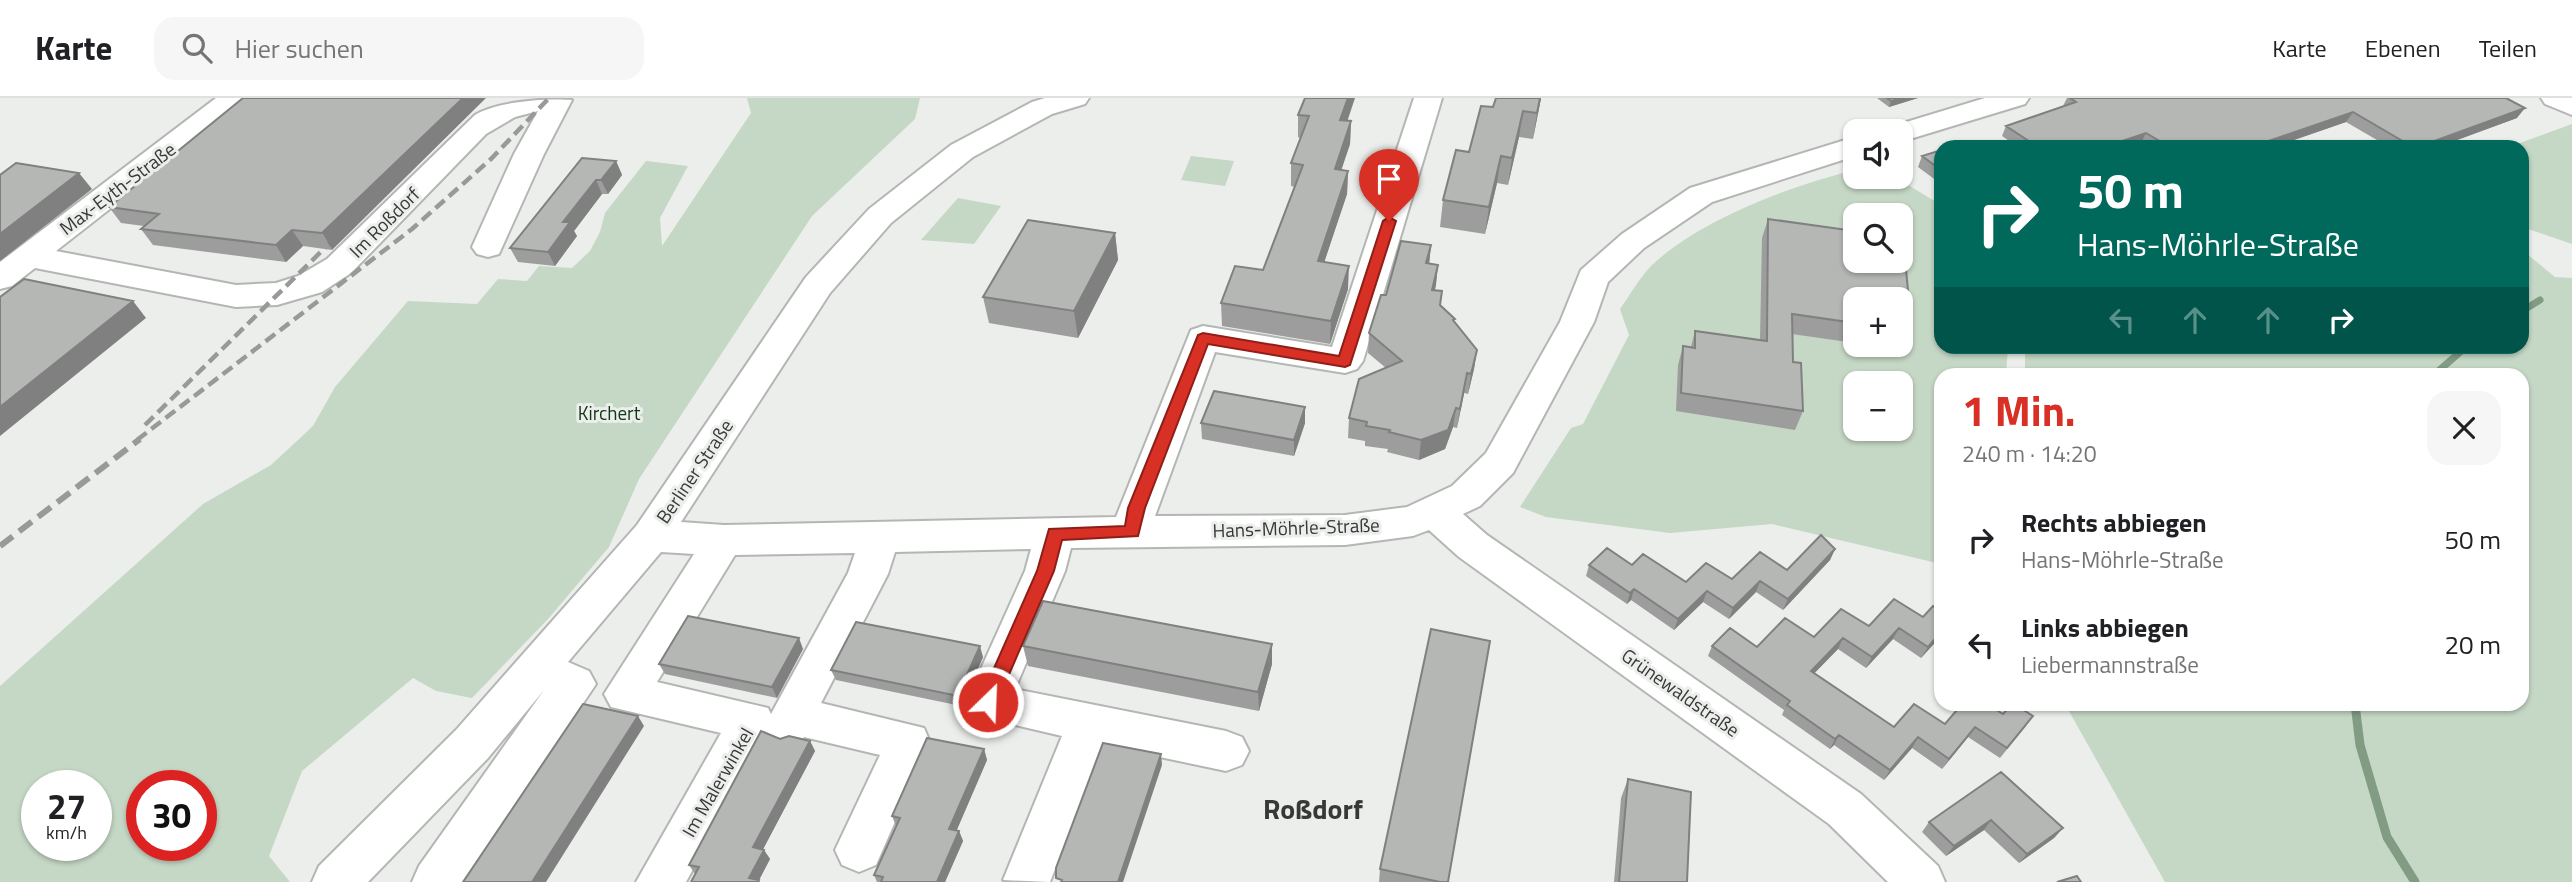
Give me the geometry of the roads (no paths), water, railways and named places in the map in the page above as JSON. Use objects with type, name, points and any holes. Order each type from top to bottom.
[{"type":"street","name":"Max-Eyth-Straße","points":[[0,278],[234,98]]},
{"type":"street","name":"Berliner Straße","points":[[336,882],[471,744],[651,536],[818,285],[880,216],[962,151],[1042,108],[1074,98]]},
{"type":"street","points":[[1133,532],[1136,508],[1203,338],[1345,362],[1428,98]]},
{"type":"street","points":[[1913,129],[2015,98]]},
{"type":"street","points":[[2555,98],[2572,106]]},
{"type":"street","name":"Im Roßdorf","points":[[28,256],[236,296],[277,294],[310,284],[339,266],[493,114],[516,106],[558,100],[529,154],[488,247]]},
{"type":"street","name":"Hans-Möhrle-Straße","points":[[651,536],[724,540],[1345,530],[1413,521],[1466,496],[1500,463],[1526,421],[1577,322],[1593,278],[1633,241],[1701,195],[1843,150]]},
{"type":"street","name":"Grünewaldstraße","points":[[1433,511],[1473,546],[1845,808],[1921,882]]},
{"type":"street","points":[[1055,533],[1045,571],[988,702],[1226,751]]},
{"type":"street","points":[[859,850],[908,742],[790,722],[868,574],[880,536]]},
{"type":"street","name":"Im Malerwinkel","points":[[660,882],[752,721],[626,694],[724,540]]},
{"type":"street","points":[[438,881],[574,684],[537,668]]},
{"type":"street","points":[[1027,880],[1089,723]]},
{"type":"waterway","points":[[2529,307],[2540,300]]},
{"type":"waterway","points":[[2442,368],[2458,354]]},
{"type":"waterway","points":[[2356,711],[2360,745],[2387,837],[2415,882]]},
{"type":"railway","points":[[137,440],[412,229],[491,159],[549,98]]},
{"type":"railway","points":[[145,425],[337,236]]},
{"type":"railway","points":[[0,546],[140,439]]},
{"type":"district","name":"Roßdorf","points":[[1313,808]]},
{"type":"park label","name":"Kirchert","points":[[609,412]]}]
